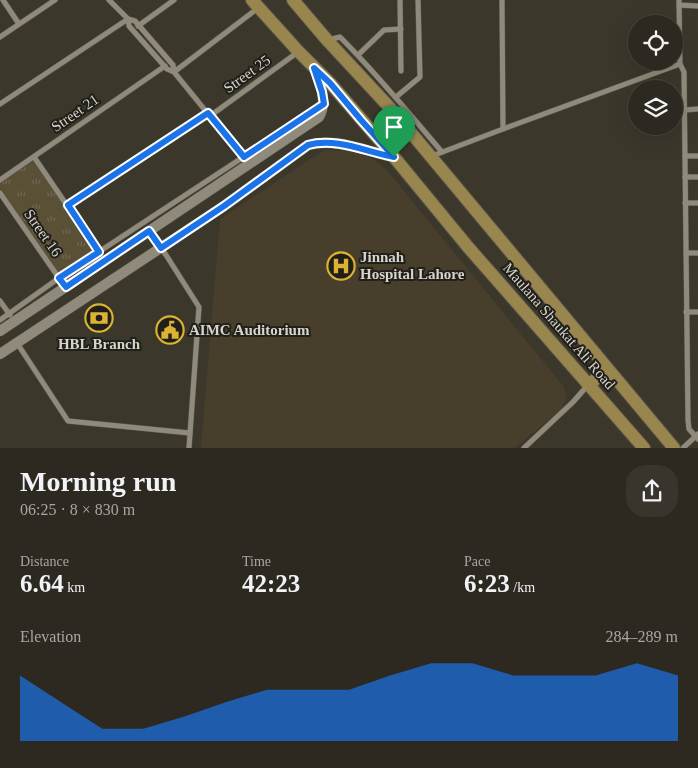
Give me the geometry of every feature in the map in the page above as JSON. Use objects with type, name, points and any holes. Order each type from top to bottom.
[{"type":"main road","name":"Maulana Shaukat Ali Road","points":[[293,0],[392,110],[437,154],[608,369],[674,448]]},
{"type":"main road","name":"Maulana Shaukat Ali Road","points":[[255,4],[330,83],[468,247],[644,448]]},
{"type":"main road","points":[[0,331],[12,317],[66,287],[102,257],[149,231],[246,161],[319,117],[324,104],[314,68]]},
{"type":"main road","points":[[0,354],[224,206],[308,145],[322,143],[338,144],[394,157]]},
{"type":"main road","points":[[589,385],[608,369]]},
{"type":"street","points":[[3,0],[19,24]]},
{"type":"street","points":[[0,37],[55,0]]},
{"type":"street","points":[[109,0],[128,19],[134,21],[173,66],[174,72]]},
{"type":"street","points":[[138,26],[174,0]]},
{"type":"street","points":[[400,0],[401,71]]},
{"type":"street","points":[[396,97],[420,77],[418,0]]},
{"type":"street","points":[[502,0],[503,129]]},
{"type":"street","points":[[679,15],[679,2],[698,6]]},
{"type":"street","points":[[174,72],[255,4]]},
{"type":"street","points":[[0,320],[12,317],[59,278],[102,257],[246,161],[174,72],[167,69],[129,26],[128,19]]},
{"type":"street","points":[[0,104],[128,19]]},
{"type":"street","points":[[358,55],[384,30],[401,29]]},
{"type":"street","points":[[327,40],[340,38],[358,55],[396,97],[437,154],[664,70]]},
{"type":"street","name":"Street 25","points":[[68,205],[209,115],[298,51]]},
{"type":"street","name":"Street 21","points":[[0,180],[165,66]]},
{"type":"street","points":[[683,70],[688,420],[689,429],[697,436],[684,448]]},
{"type":"street","points":[[685,110],[698,109]]},
{"type":"street","points":[[685,156],[698,156]]},
{"type":"street","points":[[34,157],[102,257]]},
{"type":"street","points":[[685,176],[698,177]]},
{"type":"street","name":"Street 16","points":[[0,193],[66,287]]},
{"type":"street","points":[[685,203],[698,203]]},
{"type":"street","points":[[149,231],[199,307],[189,448]]},
{"type":"street","points":[[686,253],[698,252]]},
{"type":"street","points":[[0,301],[12,317]]},
{"type":"street","points":[[686,312],[698,312]]},
{"type":"street","points":[[17,342],[68,422],[190,433]]},
{"type":"street","points":[[524,448],[589,385]]},
{"type":"shaded area","name":"Jinnah Hospital Lahore","points":[[324,150],[347,151],[370,157],[386,169],[564,387],[566,399],[560,410],[515,448],[201,448],[220,219]]},
{"type":"green space","points":[[33,161],[95,252],[59,275],[0,188],[0,183]]},
{"type":"place","name":"Jinnah Hospital Lahore","points":[[341,266]]},
{"type":"place","name":"HBL Branch","points":[[99,318]]},
{"type":"place","name":"AIMC Auditorium","points":[[170,330]]},
{"type":"route","points":[[314,68],[330,83],[394,157],[338,144],[315,143],[308,145],[224,206],[161,248],[149,231],[66,287],[59,278],[99,252],[68,205],[208,113],[244,157],[324,104],[314,68]]}]
